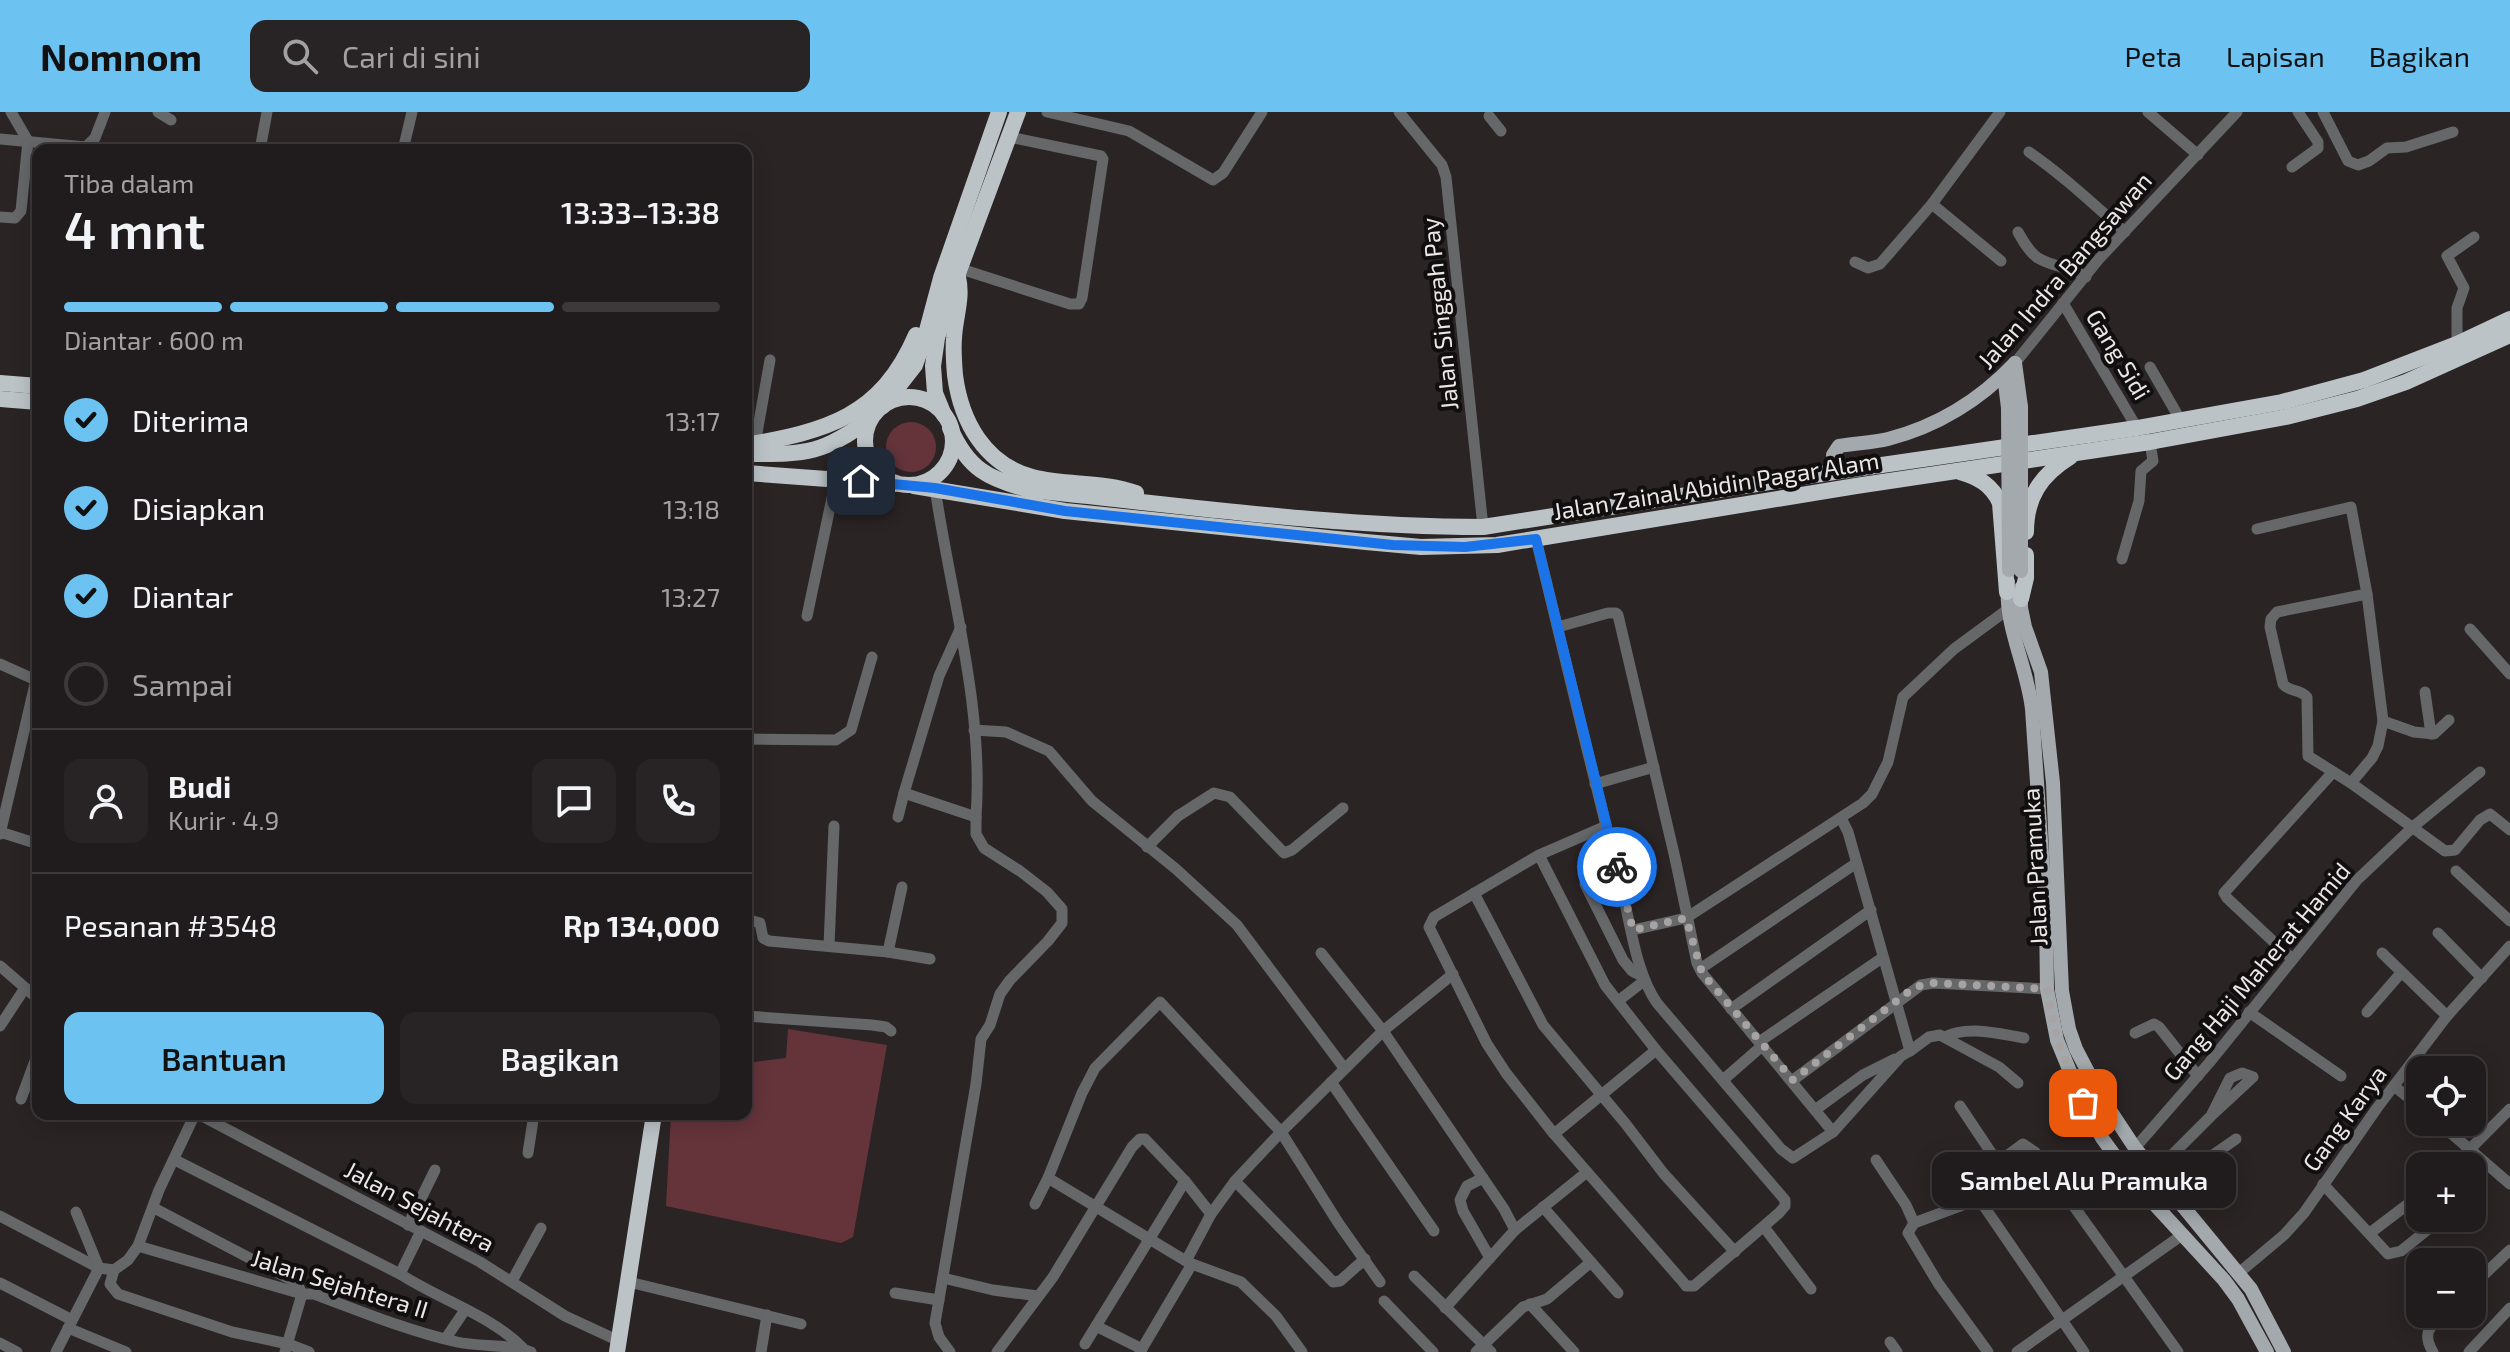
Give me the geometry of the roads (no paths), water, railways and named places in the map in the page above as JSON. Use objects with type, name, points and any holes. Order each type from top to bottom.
[{"type":"highway","points":[[999,112],[953,275],[933,366],[935,393],[953,445],[946,464],[936,476],[907,486],[882,475],[869,458],[866,437],[878,411],[915,365],[926,334],[953,275],[1018,112]]},
{"type":"highway","points":[[752,447],[830,425],[872,399],[909,353],[953,275]]},
{"type":"highway","points":[[953,275],[961,291],[954,339],[956,377],[965,412],[986,452],[999,463],[1032,477],[1110,486],[1164,503]]},
{"type":"highway","name":"Jalan Zainal Abidin Pagar Alam","points":[[947,422],[959,449],[971,464],[1002,483],[1030,490],[1119,508],[1421,547],[1465,547],[1536,539],[2075,454],[2286,417],[2333,406],[2406,382],[2510,319]]},
{"type":"highway","name":"Jalan Zainal Abidin Pagar Alam","points":[[752,473],[935,488],[1065,511],[1164,503],[1430,527],[1483,527],[2181,421],[2329,391],[2510,335]]},
{"type":"highway","points":[[0,383],[32,386]]},
{"type":"highway","points":[[752,448],[804,453],[828,446],[897,399],[912,398],[933,405],[947,422]]},
{"type":"highway","points":[[0,399],[32,402]]},
{"type":"highway","points":[[2014,596],[2026,578],[2026,519],[2031,500],[2045,475],[2075,454]]},
{"type":"highway","points":[[1955,471],[1983,482],[1995,493],[2000,503],[2014,596]]},
{"type":"highway","points":[[2000,503],[2012,489],[2024,491],[2031,500]]},
{"type":"highway","points":[[618,1346],[653,1120]]},
{"type":"main road","name":"Jalan Indra Bangsawan","points":[[1834,472],[1833,455],[1839,446],[1892,438],[1939,421],[1963,408],[2015,363]]},
{"type":"main road","name":"Jalan Pramuka","points":[[2015,363],[2014,596],[2041,672],[2053,783],[2052,912],[2047,989],[2057,1040],[2083,1103],[2102,1138],[2134,1182],[2238,1299],[2267,1352]]},
{"type":"main road","name":"Jalan Pramuka","points":[[2004,375],[2014,407]]},
{"type":"main road","name":"Jalan Pramuka","points":[[2014,596],[2007,610],[2029,681],[2052,912],[2069,1029],[2086,1072],[2135,1148],[2240,1272],[2284,1352]]},
{"type":"main road","points":[[2198,1251],[2209,1237]]},
{"type":"street","points":[[11,112],[33,142]]},
{"type":"street","points":[[89,144],[95,138],[105,112]]},
{"type":"street","points":[[158,112],[171,120]]},
{"type":"street","points":[[261,144],[267,112]]},
{"type":"street","points":[[404,144],[412,112]]},
{"type":"street","points":[[1047,112],[1129,131],[1163,148],[1209,178],[1217,179],[1262,112]]},
{"type":"street","name":"Jalan Singgah Pay","points":[[1399,112],[1442,165],[1446,177],[1483,527]]},
{"type":"street","points":[[1855,262],[1868,268],[1880,264],[1932,204],[2000,112]]},
{"type":"street","points":[[2148,112],[2198,155]]},
{"type":"street","name":"Jalan Indra Bangsawan","points":[[2015,363],[2125,232],[2237,112]]},
{"type":"street","points":[[2292,167],[2318,148],[2318,142],[2298,112]]},
{"type":"street","points":[[2323,112],[2348,161],[2358,165],[2387,148],[2406,147],[2453,132]]},
{"type":"street","points":[[1489,113],[1501,131]]},
{"type":"street","points":[[953,275],[1070,304],[1079,304],[1082,298],[1103,159],[1101,156],[1009,137]]},
{"type":"street","points":[[0,139],[49,144]]},
{"type":"street","points":[[0,217],[20,216],[32,148]]},
{"type":"street","points":[[2029,152],[2071,182],[2125,232]]},
{"type":"street","points":[[1932,204],[2001,261]]},
{"type":"street","points":[[2018,232],[2030,252],[2039,259],[2076,270],[2086,277]]},
{"type":"street","points":[[2458,352],[2457,308],[2464,288],[2447,256],[2474,237]]},
{"type":"street","name":"Gang Sidi","points":[[2063,303],[2137,428]]},
{"type":"street","points":[[752,435],[770,360]]},
{"type":"street","points":[[2150,367],[2181,421]]},
{"type":"street","points":[[2122,559],[2139,501],[2141,471],[2153,461],[2150,442]]},
{"type":"street","points":[[807,616],[836,479]]},
{"type":"street","points":[[935,488],[961,627],[974,730],[976,834],[984,848],[1047,892],[1062,909],[1062,923],[1000,994],[990,1025],[981,1039],[935,1323],[939,1337],[950,1352]]},
{"type":"street","points":[[2257,529],[2351,507],[2367,594],[2383,721],[2372,758],[2351,783]]},
{"type":"street","points":[[1536,539],[1643,978],[1657,1003],[1788,1157],[1798,1156],[1833,1132],[1905,1053]]},
{"type":"street","points":[[2367,594],[2277,612],[2271,619],[2270,627],[2283,684],[2287,689],[2301,692],[2307,697],[2308,756],[2450,852],[2486,816],[2493,815],[2510,830]]},
{"type":"street","points":[[1633,930],[1686,918],[1868,799],[1881,779],[1898,727],[1901,701],[1909,689],[1954,649],[2007,610]]},
{"type":"street","points":[[1558,627],[1608,613],[1618,615],[1700,969],[1833,1132]]},
{"type":"street","points":[[898,817],[939,676],[961,627]]},
{"type":"street","points":[[2470,629],[2510,674]]},
{"type":"street","points":[[752,739],[836,740],[847,734],[851,730],[872,657]]},
{"type":"street","points":[[0,664],[32,678]]},
{"type":"street","points":[[2425,692],[2431,734]]},
{"type":"street","points":[[32,701],[0,833],[32,842]]},
{"type":"street","points":[[2383,721],[2414,732],[2431,734],[2449,720]]},
{"type":"street","points":[[974,730],[1006,732],[1049,751],[1092,801],[1176,869],[1237,925],[1344,1068]]},
{"type":"street","points":[[1595,784],[1654,767]]},
{"type":"street","points":[[2292,959],[2224,893],[2333,772]]},
{"type":"street","name":"Gang Haji Maherat Hamid","points":[[2135,1148],[2198,1076],[2357,880],[2414,826],[2480,772]]},
{"type":"street","points":[[904,793],[976,817]]},
{"type":"street","points":[[1147,847],[1178,816],[1214,793],[1230,797],[1284,853],[1292,850],[1343,808]]},
{"type":"street","points":[[1841,818],[1871,910],[1896,1004],[1905,1053]]},
{"type":"street","points":[[829,946],[834,826]]},
{"type":"street","points":[[1539,855],[1605,985],[1656,1050],[1785,1200],[1784,1208],[1764,1227],[1694,1286],[1686,1286],[1554,1134],[1496,1057],[1430,931],[1429,924],[1434,917],[1474,893],[1539,855],[1606,826]]},
{"type":"street","points":[[1700,969],[1855,864]]},
{"type":"street","points":[[1617,868],[1587,877],[1585,884],[1623,960],[1643,978]]},
{"type":"street","points":[[2456,871],[2510,921]]},
{"type":"street","points":[[888,952],[902,887]]},
{"type":"street","points":[[1474,893],[1543,1025],[1664,1174],[1735,1252]]},
{"type":"street","points":[[1731,1009],[1871,910]]},
{"type":"street","points":[[752,920],[758,921],[763,938],[769,941],[930,959]]},
{"type":"street","points":[[2438,933],[2482,978]]},
{"type":"street","name":"Gang Karya","points":[[2240,1272],[2284,1235],[2304,1213],[2447,1016],[2510,946]]},
{"type":"street","points":[[1321,953],[1383,1031],[1515,1230]]},
{"type":"street","points":[[2382,953],[2447,1016]]},
{"type":"street","points":[[1723,1080],[1761,1044],[1882,958]]},
{"type":"street","points":[[0,966],[32,994]]},
{"type":"street","points":[[2367,1012],[2401,973]]},
{"type":"street","points":[[1096,1326],[1141,1351],[1189,1263],[1211,1214],[1235,1181],[1344,1068],[1383,1031],[1453,974]]},
{"type":"street","points":[[1618,1001],[1643,978]]},
{"type":"street","points":[[1793,1080],[1915,987],[1933,983],[2047,989]]},
{"type":"street","points":[[0,1026],[25,988]]},
{"type":"street","points":[[1035,1204],[1095,1068],[1160,1002],[1281,1132],[1380,1282]]},
{"type":"street","points":[[2249,1012],[2341,1076]]},
{"type":"street","points":[[752,1016],[872,1025],[891,1031]]},
{"type":"street","points":[[2135,1033],[2154,1024],[2159,1027],[2198,1076]]},
{"type":"street","points":[[1945,1037],[1959,1032],[1980,1032],[2024,1038]]},
{"type":"street","points":[[1815,1110],[1863,1075],[1935,1034],[1999,1067],[2018,1083]]},
{"type":"street","points":[[1554,1134],[1656,1050]]},
{"type":"street","points":[[21,1099],[32,1069]]},
{"type":"street","points":[[1331,1082],[1434,1231]]},
{"type":"street","points":[[2394,1086],[2406,1096]]},
{"type":"street","points":[[1960,1106],[1994,1157],[2004,1158],[2023,1144],[2031,1147],[2178,1352]]},
{"type":"street","points":[[2468,1152],[2510,1109]]},
{"type":"street","points":[[2155,1172],[2211,1116]]},
{"type":"street","points":[[194,1120],[138,1246],[128,1260],[114,1270],[110,1284],[118,1294],[232,1332],[309,1352]]},
{"type":"street","name":"Jalan Sejahtera","points":[[208,1120],[512,1281],[618,1346]]},
{"type":"street","points":[[528,1153],[533,1120]]},
{"type":"street","points":[[2455,1136],[2510,1184]]},
{"type":"street","points":[[997,1352],[1053,1277],[1132,1147],[1140,1139],[1145,1139],[1185,1181],[1211,1214]]},
{"type":"street","points":[[2167,1187],[2236,1139]]},
{"type":"street","points":[[175,1160],[400,1274],[427,1292],[503,1331],[527,1350]]},
{"type":"street","points":[[1876,1160],[1906,1205],[1914,1223]]},
{"type":"street","points":[[408,1225],[435,1170]]},
{"type":"street","points":[[1445,1308],[1515,1230],[1587,1172]]},
{"type":"street","points":[[1048,1178],[1189,1263],[1241,1282],[1276,1316],[1302,1352]]},
{"type":"street","points":[[1483,1178],[1467,1186],[1460,1200],[1490,1258]]},
{"type":"street","points":[[1085,1344],[1185,1181]]},
{"type":"street","points":[[1235,1181],[1333,1282],[1340,1281],[1365,1259]]},
{"type":"street","points":[[2323,1184],[2391,1255],[2425,1232]]},
{"type":"street","points":[[1988,1352],[1912,1244],[1908,1230],[1914,1223],[1979,1199],[2084,1352]]},
{"type":"street","points":[[2370,1233],[2406,1206]]},
{"type":"street","points":[[1543,1207],[1618,1293]]},
{"type":"street","points":[[154,1208],[292,1279],[300,1286],[302,1294],[286,1348]]},
{"type":"street","points":[[56,1352],[99,1268],[76,1212]]},
{"type":"street","points":[[0,1216],[99,1268],[114,1270]]},
{"type":"street","points":[[1764,1227],[1811,1289]]},
{"type":"street","points":[[512,1281],[541,1228]]},
{"type":"street","points":[[400,1274],[421,1231]]},
{"type":"street","points":[[2017,1352],[2182,1235]]},
{"type":"street","name":"Jalan Sejahtera II","points":[[138,1246],[302,1294],[314,1294],[450,1344],[527,1350]]},
{"type":"street","points":[[2486,1273],[2510,1250]]},
{"type":"street","points":[[1414,1276],[1484,1349],[1523,1307],[1547,1299],[1591,1262]]},
{"type":"street","points":[[943,1278],[993,1290],[1038,1296]]},
{"type":"street","points":[[629,1282],[801,1324]]},
{"type":"street","points":[[0,1283],[126,1352]]},
{"type":"street","points":[[895,1293],[939,1300]]},
{"type":"street","points":[[1384,1301],[1433,1352]]},
{"type":"street","points":[[1530,1304],[1574,1352]]},
{"type":"street","points":[[2469,1352],[2510,1308]]},
{"type":"street","points":[[450,1344],[465,1310]]},
{"type":"street","points":[[761,1352],[767,1315]]},
{"type":"street","points":[[2431,1328],[2426,1337],[2433,1352]]},
{"type":"street","points":[[0,1343],[17,1352]]},
{"type":"place","name":"Sambel Alu Pramuka","points":[[2083,1103]]}]
